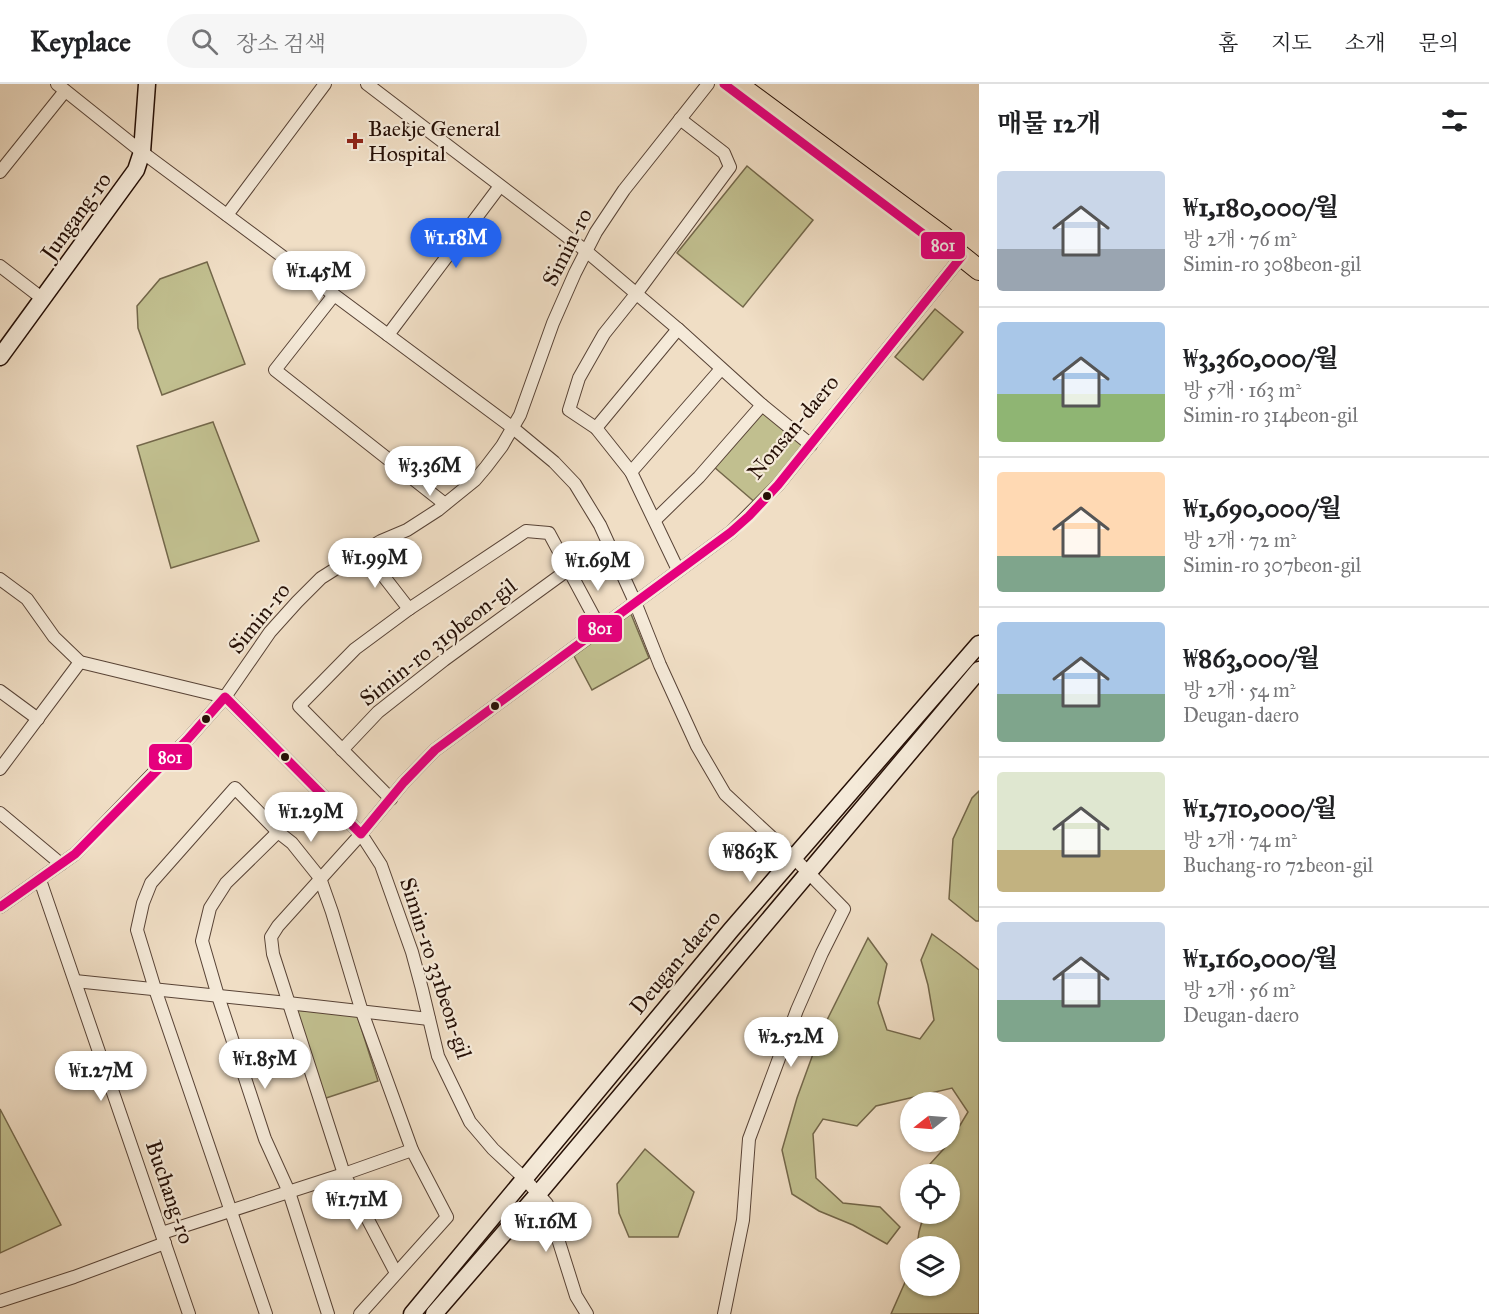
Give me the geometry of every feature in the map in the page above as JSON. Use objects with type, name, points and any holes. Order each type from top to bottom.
[{"type":"main road","points":[[724,84],[938,245],[956,251]]},
{"type":"main road","points":[[737,84],[944,237],[956,251],[979,270]]},
{"type":"street","name":"Jungang-ro","points":[[0,357],[136,170],[142,152],[147,84]]},
{"type":"street","points":[[227,215],[325,84]]},
{"type":"street","points":[[367,84],[586,251],[811,445]]},
{"type":"street","name":"Simin-ro","points":[[0,907],[75,854],[187,741],[225,697],[270,632],[321,578],[381,541],[406,530],[445,504],[475,480],[502,446],[520,415],[553,323],[596,232],[624,190],[708,84]]},
{"type":"street","points":[[2,164],[61,87],[142,152],[513,428],[554,462],[575,484],[600,525],[635,602],[660,665],[698,746],[725,794],[794,858],[844,909],[797,1010],[749,1139],[743,1220],[724,1314]]},
{"type":"street","points":[[678,570],[631,472],[596,428],[569,410],[579,378],[604,334],[730,167],[724,153],[680,119]]},
{"type":"street","points":[[388,335],[500,186]]},
{"type":"street","name":"Nonsan-daero","points":[[288,1003],[273,954],[271,937],[278,926],[361,834],[404,782],[435,750],[731,532],[749,516],[811,445],[956,251]]},
{"type":"street","points":[[0,266],[43,299]]},
{"type":"street","points":[[334,295],[275,370],[445,504]]},
{"type":"street","points":[[596,428],[678,329]]},
{"type":"street","points":[[631,472],[721,369]]},
{"type":"street","points":[[655,520],[699,477],[762,405]]},
{"type":"street","name":"Simin-ro 319beon-gil","points":[[526,531],[549,533],[569,569],[444,660],[378,712],[342,750],[298,706],[355,649],[409,609],[526,531]]},
{"type":"street","name":"Simin-ro 319beon-gil","points":[[364,551],[409,609]]},
{"type":"street","points":[[569,569],[600,628]]},
{"type":"street","points":[[0,579],[27,599],[54,637],[80,662],[225,697]]},
{"type":"street","name":"Deugan-daero","points":[[412,1314],[731,930],[979,644]]},
{"type":"street","points":[[0,769],[80,662]]},
{"type":"street","name":"Deugan-daero","points":[[434,1314],[538,1194],[979,670]]},
{"type":"street","points":[[0,692],[38,719]]},
{"type":"street","name":"Simin-ro 331beon-gil","points":[[225,697],[361,834],[381,865],[412,952],[438,1056],[470,1122],[547,1204],[576,1296],[587,1314]]},
{"type":"street","points":[[342,750],[391,799]]},
{"type":"street","points":[[266,1314],[137,930],[143,903],[151,883],[235,788],[278,832],[292,843],[320,878],[362,1012],[411,1150],[447,1217],[360,1314]]},
{"type":"street","points":[[0,813],[61,864]]},
{"type":"street","points":[[278,832],[225,883],[210,908],[202,940],[265,1138],[289,1192],[328,1314]]},
{"type":"street","name":"Buchang-ro","points":[[40,880],[189,1314]]},
{"type":"street","points":[[75,981],[429,1019]]},
{"type":"street","points":[[288,1003],[344,1174],[396,1273]]},
{"type":"street","points":[[0,1301],[74,1276],[231,1210],[411,1150]]},
{"type":"shaded area","points":[[747,166],[813,220],[743,307],[677,253]]},
{"type":"shaded area","points":[[207,262],[245,364],[162,395],[138,328],[137,306],[160,279]]},
{"type":"shaded area","points":[[935,309],[963,332],[923,380],[895,357]]},
{"type":"shaded area","points":[[763,410],[805,445],[757,504],[714,467]]},
{"type":"shaded area","points":[[213,422],[259,541],[171,568],[137,446]]},
{"type":"shaded area","points":[[631,614],[649,658],[592,690],[574,656]]},
{"type":"shaded area","points":[[979,791],[979,921],[976,921],[949,899],[953,839],[972,798]]},
{"type":"shaded area","points":[[932,934],[979,970],[979,1314],[891,1314],[900,1294],[900,1296],[960,1296],[960,1236],[918,1236],[921,1224],[960,1224],[960,1164],[930,1164],[941,1152],[960,1152],[960,1125],[968,1112],[960,1100],[960,1092],[955,1092],[952,1088],[935,1092],[900,1092],[900,1100],[876,1106],[857,1126],[823,1119],[813,1134],[816,1178],[843,1203],[880,1207],[900,1227],[887,1244],[853,1225],[819,1211],[792,1194],[782,1150],[797,1098],[821,1032],[868,938],[887,964],[878,1003],[887,1030],[920,1039],[934,1020],[921,960]]},
{"type":"shaded area","points":[[295,1010],[357,1015],[378,1081],[323,1099]]},
{"type":"shaded area","points":[[0,1109],[61,1225],[0,1253]]},
{"type":"shaded area","points":[[645,1149],[694,1192],[678,1237],[629,1237],[619,1213],[617,1184]]},
{"type":"transit line","name":"801","points":[[0,907],[75,854],[187,740],[225,697],[361,834],[404,782],[435,750],[731,532],[778,485],[962,256],[949,246],[938,245],[724,84]]},
{"type":"place","name":"Baekje General Hospital","points":[[355,141]]}]
